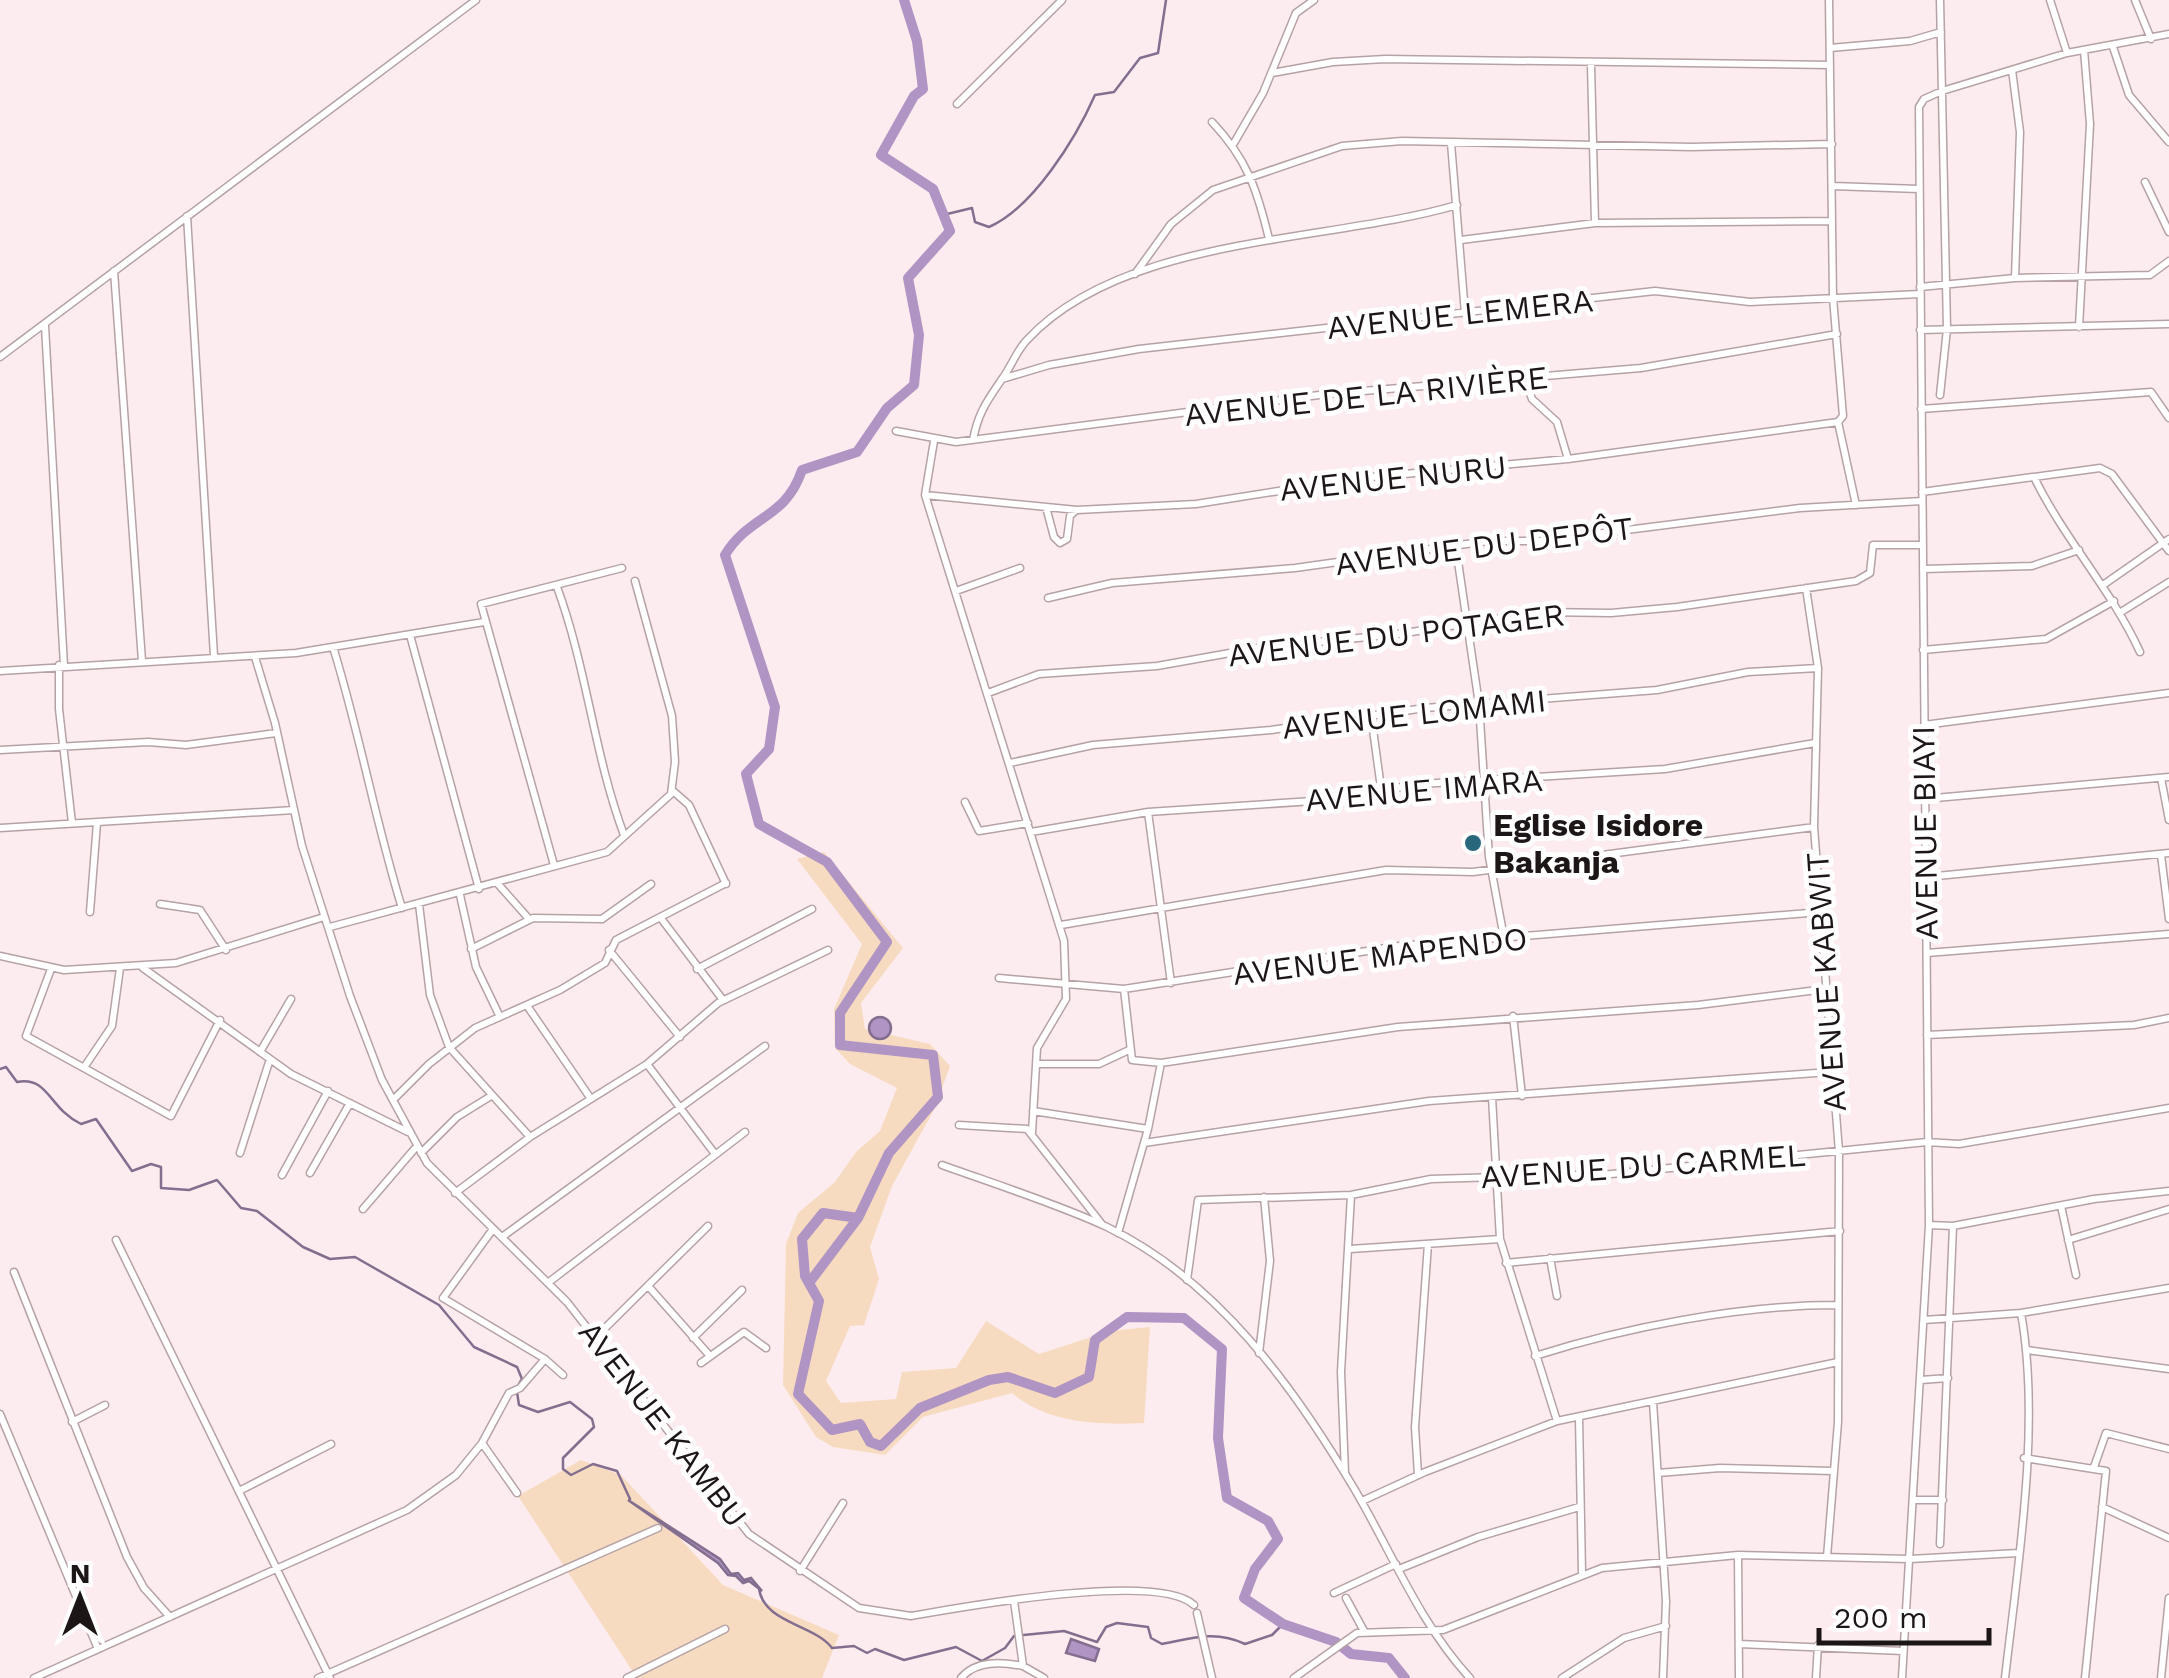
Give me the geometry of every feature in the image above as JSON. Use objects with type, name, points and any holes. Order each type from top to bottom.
[{"type":"street","points":[[0,357],[476,0]]},
{"type":"street","points":[[958,104],[1062,0]]},
{"type":"street","points":[[1234,143],[1272,73],[1296,12],[1314,0]]},
{"type":"street","points":[[1830,0],[1833,298],[1843,416],[1838,422],[1856,505]]},
{"type":"street","points":[[1940,0],[1947,330],[1940,395]]},
{"type":"street","points":[[2050,0],[2067,53]]},
{"type":"street","points":[[2135,0],[2151,39]]},
{"type":"street","points":[[1830,48],[1910,41],[1941,32]]},
{"type":"street","points":[[1942,90],[2067,53],[2169,34]]},
{"type":"street","points":[[2112,47],[2129,95],[2169,142]]},
{"type":"street","points":[[2079,327],[2090,124],[2084,50]]},
{"type":"street","points":[[1272,73],[1332,62],[1385,59],[1591,65],[1830,65]]},
{"type":"street","points":[[1591,65],[1595,223]]},
{"type":"street","points":[[2012,70],[2020,132],[2015,278]]},
{"type":"street","name":"AVENUE BIAYI","points":[[1902,1678],[1929,1225],[1920,103],[1942,90]]},
{"type":"street","points":[[1212,122],[1234,143],[1252,180],[1269,240]]},
{"type":"street","points":[[1134,274],[1185,211],[1213,190],[1252,180],[1342,146],[1451,142],[1832,144]]},
{"type":"street","points":[[1451,142],[1465,313]]},
{"type":"street","points":[[2145,182],[2169,232]]},
{"type":"street","points":[[1832,186],[1918,189]]},
{"type":"street","points":[[973,440],[980,408],[1029,338],[1095,289],[1134,274],[1269,240],[1392,222],[1457,205]]},
{"type":"street","points":[[187,215],[214,656]]},
{"type":"street","points":[[1461,240],[1595,223],[1832,221]]},
{"type":"street","name":"AVENUE LEMERA","points":[[1002,379],[1108,353],[1655,291],[1750,302],[1833,298],[2015,278],[2150,274],[2169,261]]},
{"type":"street","points":[[114,270],[142,661]]},
{"type":"street","points":[[1920,330],[2169,324]]},
{"type":"street","points":[[44,325],[64,748],[72,823]]},
{"type":"street","name":"AVENUE DE LA RIVIÈRE","points":[[896,431],[934,441],[973,440],[1327,394],[1641,368],[1837,334]]},
{"type":"street","points":[[1525,379],[1532,399],[1558,422],[1568,459]]},
{"type":"street","points":[[1921,410],[2151,392],[2169,418]]},
{"type":"street","name":"AVENUE NURU","points":[[1046,508],[1196,504],[1361,478],[1568,459],[1838,422]]},
{"type":"street","points":[[934,441],[925,496],[1061,925],[1066,999],[1040,1040],[1032,1133]]},
{"type":"street","name":"AVENUE DU DEPÔT","points":[[1048,598],[1112,583],[1296,568],[1922,497],[2074,469],[2106,470],[2166,541]]},
{"type":"street","points":[[2034,477],[2054,517],[2121,612],[2140,652]]},
{"type":"street","points":[[925,496],[1046,508],[1060,543],[1068,539],[1070,516],[1077,510]]},
{"type":"street","points":[[2103,585],[2166,541],[2169,550]]},
{"type":"street","name":"AVENUE DU POTAGER","points":[[988,692],[1039,674],[1157,666],[1272,646],[1543,612],[1660,608],[1806,588],[1864,578],[1872,566],[1874,544],[1922,545]]},
{"type":"street","points":[[1456,548],[1479,704],[1491,869],[1504,938]]},
{"type":"street","points":[[1922,569],[2032,566],[2078,550]]},
{"type":"street","points":[[554,864],[481,604],[622,568]]},
{"type":"street","points":[[956,592],[1020,568]]},
{"type":"street","points":[[330,927],[460,895],[554,864],[607,852],[672,792],[672,716],[635,581]]},
{"type":"street","points":[[2121,612],[2169,582]]},
{"type":"street","points":[[558,587],[594,716],[600,763],[624,836]]},
{"type":"street","name":"AVENUE KABWIT","points":[[1806,588],[1818,668],[1814,827],[1839,1152],[1838,1362],[1827,1557]]},
{"type":"street","points":[[1923,650],[2046,639],[2114,601]]},
{"type":"street","points":[[0,671],[214,656],[254,657],[484,622]]},
{"type":"street","points":[[410,634],[479,889]]},
{"type":"street","points":[[333,647],[402,908]]},
{"type":"street","name":"AVENUE KAMBU","points":[[254,657],[324,917],[363,1032],[419,1150],[455,1193],[549,1282],[596,1336],[733,1517],[757,1542],[800,1572],[852,1604],[880,1614],[911,1616],[1014,1601],[1147,1590],[1196,1609],[1212,1678]]},
{"type":"street","name":"AVENUE LOMAMI","points":[[1010,763],[1093,745],[1271,730],[1479,704],[1657,690],[1748,672],[1818,668]]},
{"type":"street","points":[[1924,725],[2169,692]]},
{"type":"street","points":[[1372,715],[1381,789]]},
{"type":"street","points":[[0,750],[148,742],[186,745],[276,733]]},
{"type":"street","name":"AVENUE IMARA","points":[[1031,832],[1148,812],[1313,801],[1381,789],[1710,764],[1815,743]]},
{"type":"street","points":[[1924,798],[2165,778],[2169,820]]},
{"type":"street","points":[[394,1100],[449,1047],[605,963],[608,949],[618,938],[726,884],[689,805],[672,792]]},
{"type":"street","points":[[965,802],[979,831],[1028,822]]},
{"type":"street","points":[[0,828],[294,810]]},
{"type":"street","points":[[1148,812],[1170,983]]},
{"type":"street","points":[[90,912],[97,823]]},
{"type":"street","points":[[1061,925],[1398,868],[1432,868],[1446,874],[1814,827]]},
{"type":"street","points":[[1926,877],[2165,854],[2169,920]]},
{"type":"street","points":[[498,884],[529,919]]},
{"type":"street","points":[[471,949],[512,932],[529,919],[602,919],[651,884]]},
{"type":"street","points":[[460,895],[471,949],[500,1017]]},
{"type":"street","points":[[160,904],[200,910],[226,950]]},
{"type":"street","points":[[419,904],[428,988],[449,1047],[530,1137]]},
{"type":"street","points":[[696,969],[812,909]]},
{"type":"street","name":"AVENUE MAPENDO","points":[[1000,978],[1067,988],[1124,989],[1399,946],[1821,912]]},
{"type":"street","points":[[0,956],[51,969],[142,967],[226,950],[324,917]]},
{"type":"street","points":[[660,917],[723,1000]]},
{"type":"street","points":[[1927,953],[2169,934]]},
{"type":"street","points":[[608,949],[680,1037]]},
{"type":"street","points":[[455,1193],[530,1137],[647,1064],[723,1000],[828,950]]},
{"type":"street","points":[[142,967],[270,1059],[411,1133]]},
{"type":"street","points":[[85,1066],[112,1026],[120,968]]},
{"type":"street","points":[[51,969],[26,1036],[171,1116],[220,1020]]},
{"type":"street","points":[[1124,989],[1129,1050],[1135,1062],[1161,1063],[1398,1027],[1684,1006],[1825,989]]},
{"type":"street","points":[[260,1052],[291,998]]},
{"type":"street","points":[[528,1007],[591,1099]]},
{"type":"street","points":[[1512,1016],[1522,1096]]},
{"type":"street","points":[[1927,1034],[2134,1024],[2169,1018]]},
{"type":"street","points":[[502,1237],[764,1046]]},
{"type":"street","points":[[1036,1064],[1100,1064],[1129,1050]]},
{"type":"street","points":[[240,1154],[270,1059]]},
{"type":"street","points":[[1118,1233],[1148,1129],[1161,1063]]},
{"type":"street","points":[[647,1064],[715,1154]]},
{"type":"street","points":[[1144,1143],[1492,1096],[1830,1072]]},
{"type":"street","points":[[282,1175],[328,1092]]},
{"type":"street","points":[[362,1210],[457,1116],[491,1096]]},
{"type":"street","points":[[1492,1096],[1500,1239],[1558,1422]]},
{"type":"street","points":[[310,1173],[350,1103]]},
{"type":"street","name":"AVENUE DU CARMEL","points":[[1187,1280],[1195,1202],[1351,1195],[1422,1180],[1610,1174],[1927,1142],[2008,1138],[2169,1108]]},
{"type":"street","points":[[390,1122],[398,1110]]},
{"type":"street","points":[[1033,1111],[1148,1129]]},
{"type":"street","points":[[959,1125],[1015,1125],[1032,1133],[1102,1225]]},
{"type":"street","points":[[549,1282],[745,1132]]},
{"type":"street","points":[[942,1166],[1102,1225],[1216,1302],[1260,1353],[1344,1473],[1431,1628],[1470,1678]]},
{"type":"street","points":[[1929,1225],[1953,1226],[2169,1191]]},
{"type":"street","points":[[1344,1473],[1341,1372],[1351,1195]]},
{"type":"street","points":[[1260,1353],[1270,1271],[1264,1197]]},
{"type":"street","points":[[2061,1206],[2076,1275]]},
{"type":"street","points":[[2068,1240],[2169,1209]]},
{"type":"street","points":[[596,1336],[708,1226]]},
{"type":"street","points":[[1940,1544],[1953,1226]]},
{"type":"street","points":[[493,1229],[443,1298],[545,1359],[563,1375]]},
{"type":"street","points":[[1506,1263],[1840,1231]]},
{"type":"street","points":[[1350,1249],[1500,1239]]},
{"type":"street","points":[[116,1240],[329,1676]]},
{"type":"street","points":[[1418,1475],[1415,1427],[1428,1244]]},
{"type":"street","points":[[1550,1258],[1557,1296]]},
{"type":"street","points":[[14,1272],[133,1571],[170,1617]]},
{"type":"street","points":[[649,1286],[710,1356]]},
{"type":"street","points":[[1924,1320],[2020,1313],[2169,1288]]},
{"type":"street","points":[[694,1338],[742,1290]]},
{"type":"street","points":[[1535,1356],[1640,1329],[1784,1305],[1836,1305]]},
{"type":"street","points":[[2005,1678],[2019,1553],[2024,1458],[2027,1350],[2020,1313]]},
{"type":"street","points":[[701,1363],[744,1332],[766,1348]]},
{"type":"street","points":[[2027,1350],[2169,1369]]},
{"type":"street","points":[[34,1678],[408,1510],[450,1481],[482,1443],[509,1393],[517,1390],[545,1359]]},
{"type":"street","points":[[1361,1501],[1558,1422],[1838,1362]]},
{"type":"street","points":[[1920,1380],[1948,1378]]},
{"type":"street","points":[[1653,1402],[1666,1626],[1664,1678]]},
{"type":"street","points":[[72,1422],[105,1406]]},
{"type":"street","points":[[0,1414],[98,1649]]},
{"type":"street","points":[[1579,1417],[1582,1572]]},
{"type":"street","points":[[2094,1467],[2106,1432],[2169,1449]]},
{"type":"street","points":[[482,1443],[517,1493]]},
{"type":"street","points":[[240,1490],[331,1444]]},
{"type":"street","points":[[2024,1458],[2106,1471],[2085,1678]]},
{"type":"street","points":[[1658,1473],[1720,1468],[1833,1471]]},
{"type":"street","points":[[1914,1500],[1942,1500]]},
{"type":"street","points":[[800,1572],[842,1503]]},
{"type":"street","points":[[1334,1593],[1478,1536],[1579,1507]]},
{"type":"street","points":[[2101,1507],[2169,1538]]},
{"type":"street","points":[[318,1678],[658,1528]]},
{"type":"street","points":[[1294,1678],[1348,1638],[1364,1632],[1443,1630],[1582,1572],[1738,1555],[1910,1559],[2019,1553]]},
{"type":"street","points":[[1738,1555],[1739,1678]]},
{"type":"street","points":[[1346,1598],[1364,1632]]},
{"type":"street","points":[[2161,1678],[2169,1598]]},
{"type":"street","points":[[1014,1601],[1023,1666]]},
{"type":"street","points":[[1562,1678],[1617,1641],[1666,1626]]},
{"type":"street","points":[[627,1678],[725,1629]]},
{"type":"street","points":[[1739,1644],[1818,1644],[1904,1652]]},
{"type":"street","points":[[1816,1678],[1818,1644]]},
{"type":"street","points":[[962,1678],[968,1671],[997,1663],[1023,1666],[1044,1678]]},
{"type":"shaded area","points":[[824,852],[903,948],[861,1003],[865,1029],[930,1044],[950,1066],[935,1108],[892,1186],[870,1247],[879,1279],[864,1325],[850,1326],[826,1381],[841,1403],[896,1399],[902,1372],[956,1368],[986,1321],[1039,1354],[1110,1331],[1150,1327],[1144,1423],[1092,1423],[1058,1417],[1012,1393],[923,1417],[885,1455],[833,1447],[816,1437],[783,1385],[786,1244],[798,1213],[835,1182],[856,1152],[880,1131],[897,1088],[850,1064],[835,1048],[834,1009],[862,944],[797,859]]},
{"type":"shaded area","points":[[880,1017],[888,1020],[888,1036],[880,1039],[872,1036],[869,1028],[872,1020]]},
{"type":"shaded area","points":[[581,1460],[621,1475],[723,1585],[839,1635],[822,1678],[637,1678],[518,1496]]},
{"type":"shaded area","points":[[628,1500],[720,1559],[731,1574],[738,1573],[744,1580],[751,1578],[762,1591],[749,1581],[743,1583],[728,1575],[718,1563]]},
{"type":"shaded area","points":[[1071,1639],[1099,1649],[1095,1661],[1066,1653]]},
{"type":"waterway","points":[[904,0],[917,41],[923,89],[914,96],[881,155],[933,189],[950,231],[908,278],[919,335],[914,385],[887,408],[857,452],[802,470],[786,499],[745,531],[725,555],[775,707],[769,749],[746,774],[759,824],[827,862],[887,942],[840,1013],[840,1045],[933,1055],[938,1097],[889,1153],[858,1218],[823,1213],[802,1239],[805,1276],[819,1301],[798,1394],[832,1430],[860,1424],[870,1442],[881,1446],[920,1408],[989,1380],[1008,1377],[1055,1393],[1089,1377],[1095,1340],[1127,1317],[1184,1318],[1222,1349],[1218,1438],[1227,1498],[1268,1521],[1278,1539],[1255,1569],[1244,1598],[1283,1624],[1336,1642],[1351,1654],[1389,1658],[1405,1678]]},
{"type":"waterway","points":[[943,215],[972,208],[975,222],[989,227],[1021,204],[1065,151],[1095,95],[1114,92],[1140,58],[1158,53],[1166,0]]},
{"type":"waterway","points":[[0,1069],[6,1067],[17,1082],[28,1081],[43,1088],[81,1124],[96,1119],[132,1171],[151,1164],[161,1167],[161,1188],[189,1190],[217,1180],[241,1208],[257,1211],[303,1247],[330,1259],[355,1257],[439,1305],[474,1347],[517,1367],[522,1379],[519,1384]]},
{"type":"waterway","points":[[809,1283],[858,1218]]},
{"type":"waterway","points":[[517,1392],[519,1405],[538,1412],[570,1402],[592,1419],[594,1427],[563,1458],[563,1469],[571,1475],[593,1464],[617,1471],[630,1499]]},
{"type":"waterway","points":[[759,1588],[770,1609],[814,1633],[832,1648],[854,1646],[867,1653],[875,1649],[904,1660],[956,1647],[982,1661],[1005,1648],[1014,1636],[1064,1631],[1097,1642],[1106,1627],[1117,1623],[1148,1627],[1151,1638],[1162,1644],[1214,1636],[1245,1644],[1272,1635],[1283,1624]]},
{"type":"place","name":"Eglise Isidore Bakanja","points":[[1473,843]]}]
